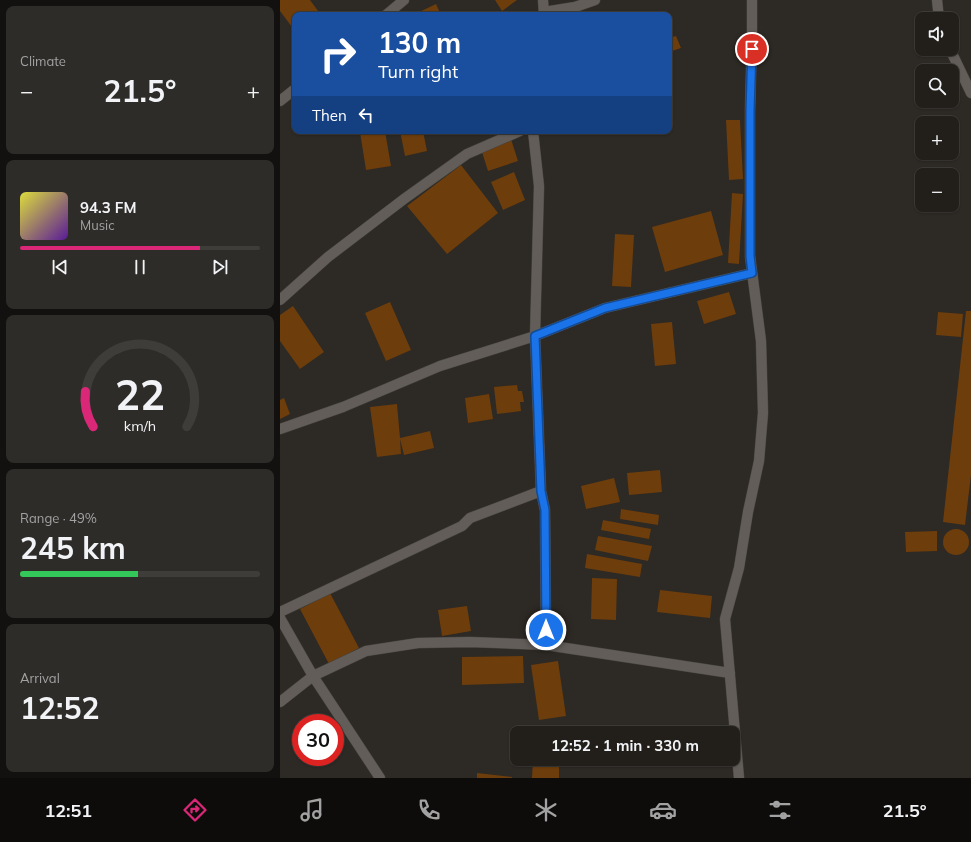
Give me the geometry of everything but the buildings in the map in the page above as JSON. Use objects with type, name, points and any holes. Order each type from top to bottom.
[{"type":"street","points":[[390,12],[404,0]]},
{"type":"street","points":[[543,0],[544,12]]},
{"type":"street","points":[[554,12],[575,8],[595,0]]},
{"type":"street","points":[[739,778],[724,619],[739,568],[748,512],[759,461],[763,413],[761,341],[750,256],[752,0]]},
{"type":"street","points":[[937,0],[938,12]]},
{"type":"street","points":[[953,56],[971,93]]},
{"type":"street","points":[[280,101],[292,91]]},
{"type":"street","points":[[280,300],[328,257],[404,198],[467,154],[513,134]]},
{"type":"street","points":[[533,134],[539,186],[535,336],[541,491],[545,510],[546,645]]},
{"type":"street","points":[[280,429],[343,407],[440,366],[535,336],[605,308],[752,273]]},
{"type":"street","points":[[280,612],[462,526],[470,518],[541,491]]},
{"type":"street","points":[[280,618],[313,676],[380,778]]},
{"type":"street","points":[[280,702],[313,676],[366,651],[418,643],[470,642],[546,645],[730,673]]},
{"type":"route","points":[[546,630],[545,510],[541,491],[535,336],[605,308],[752,273],[750,256],[750,111],[752,49]]}]
